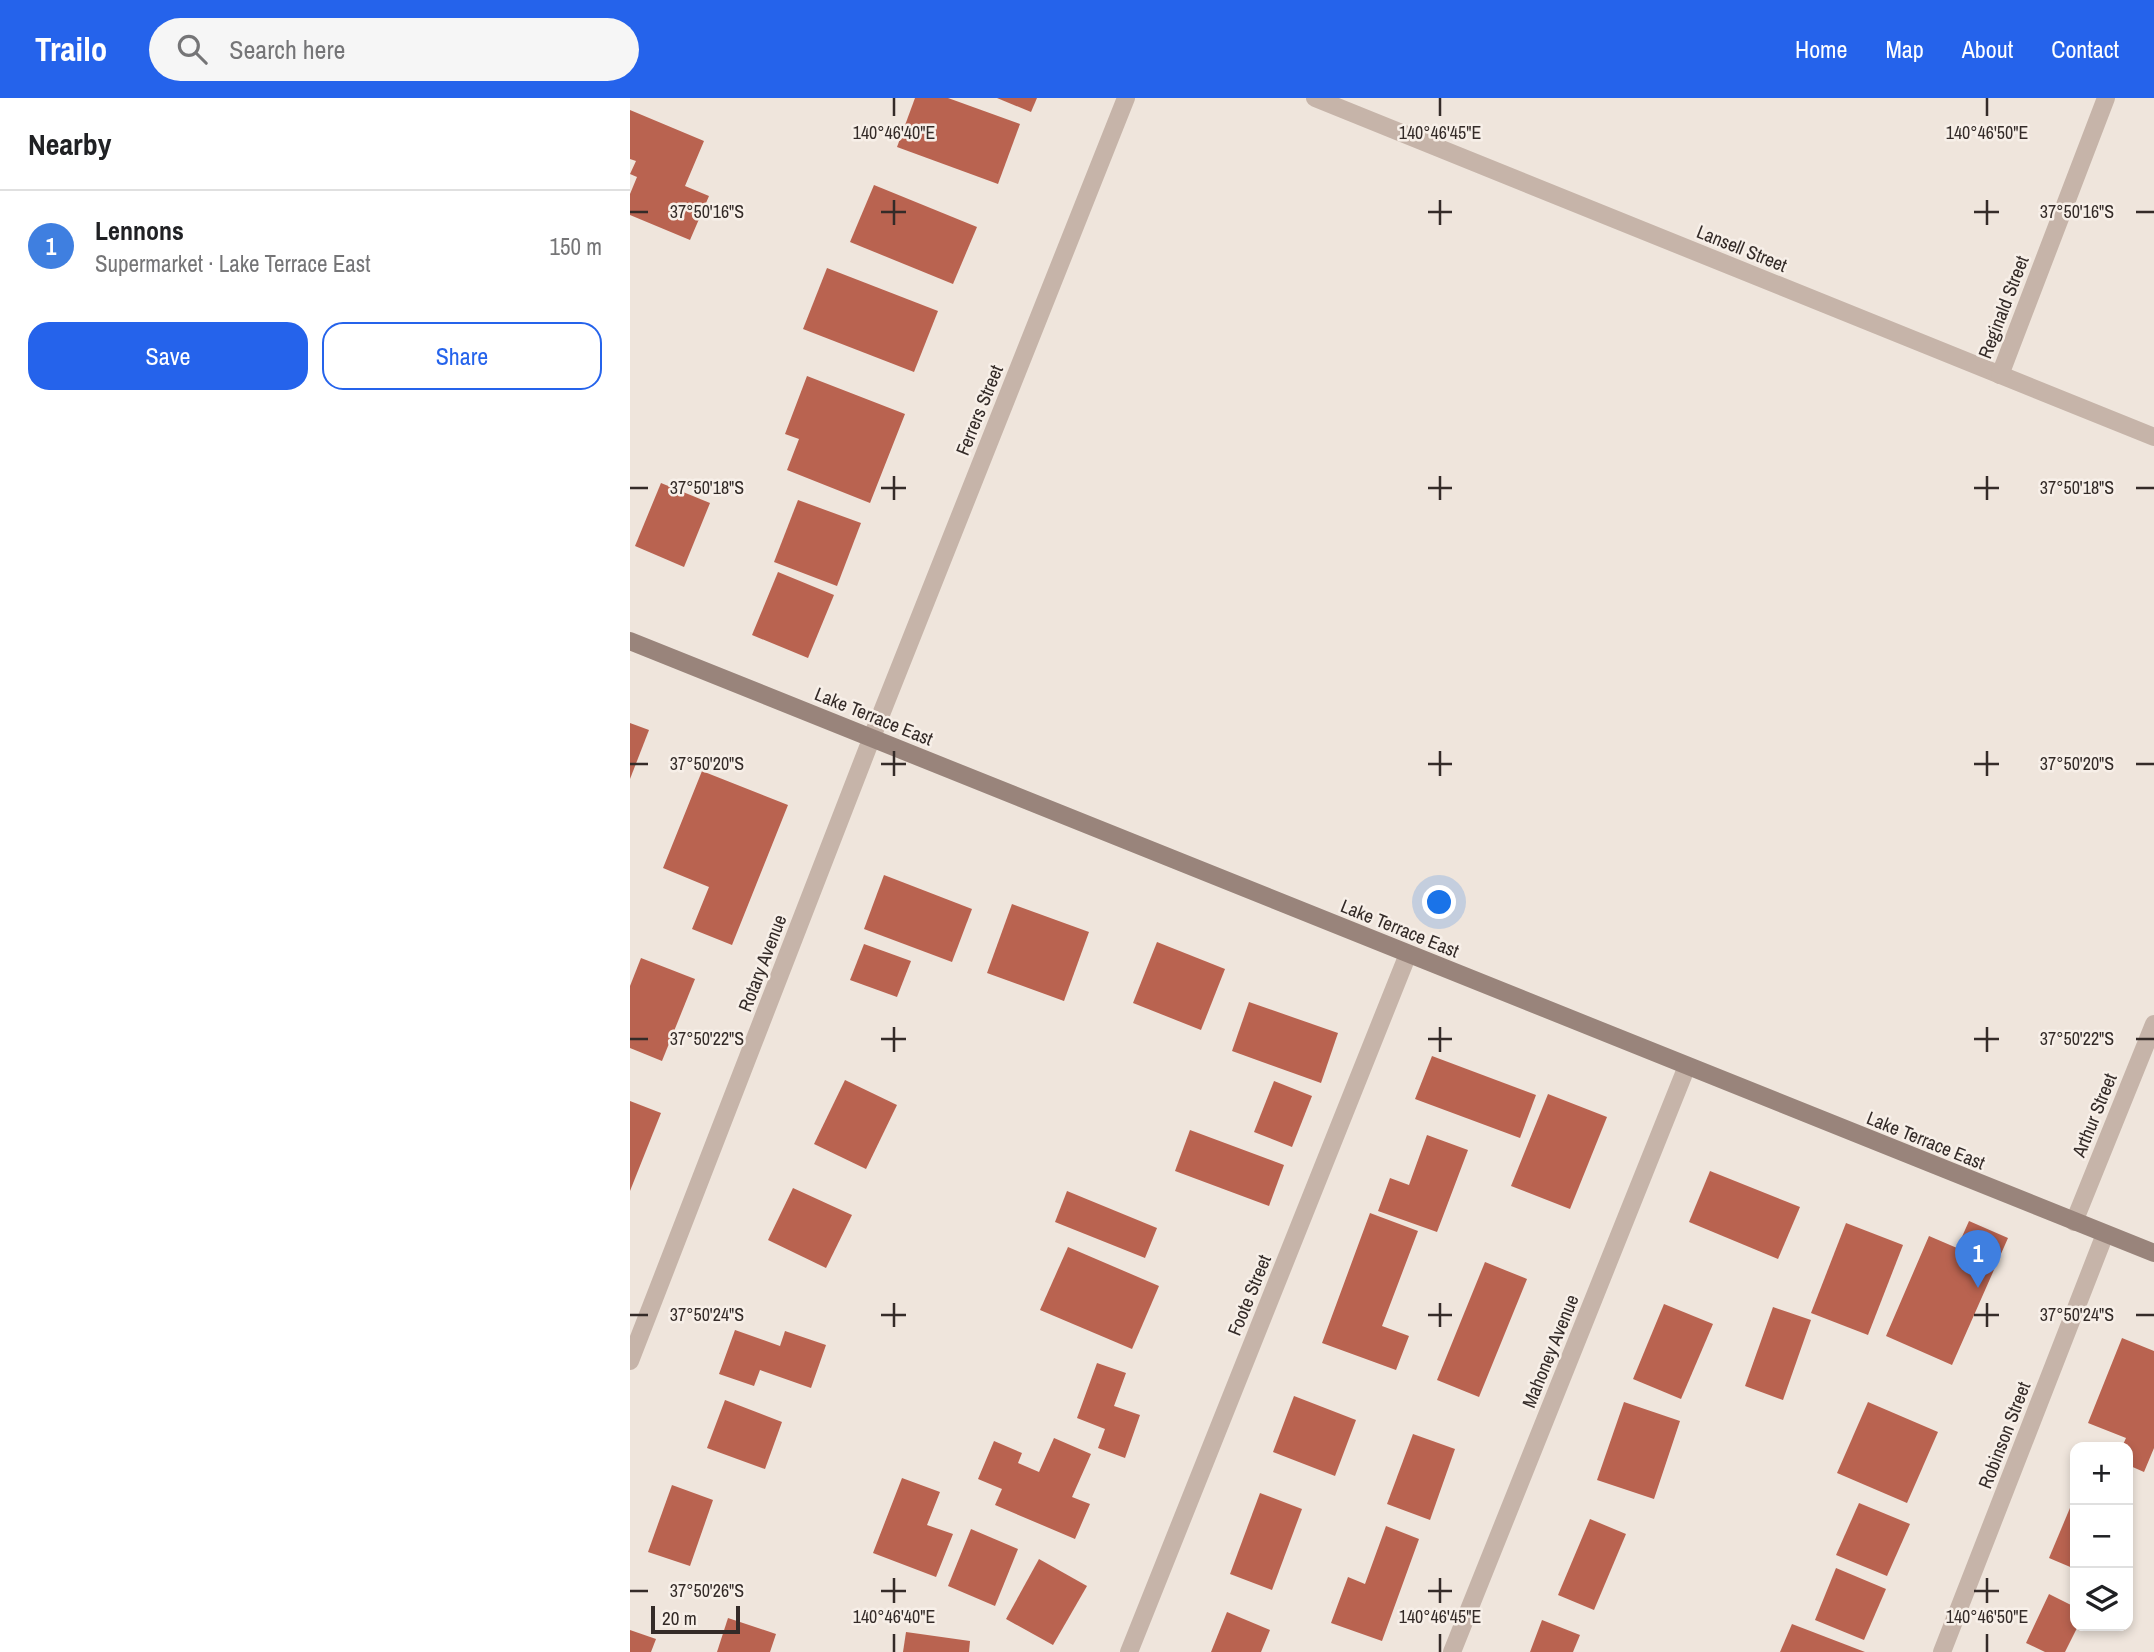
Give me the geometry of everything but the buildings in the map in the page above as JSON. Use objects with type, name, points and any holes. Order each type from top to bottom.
[{"type":"street","name":"Ferrers Street","points":[[872,737],[1126,98]]},
{"type":"street","name":"Lansell Street","points":[[1315,98],[2154,437]]},
{"type":"street","name":"Reginald Street","points":[[2000,375],[2106,98]]},
{"type":"street","name":"Lake Terrace East","points":[[630,641],[2154,1253]]},
{"type":"street","name":"Rotary Avenue","points":[[630,1361],[872,737]]},
{"type":"street","name":"Foote Street","points":[[1129,1652],[1408,954]]},
{"type":"street","name":"Arthur Street","points":[[2074,1222],[2154,1024]]},
{"type":"street","name":"Mahoney Avenue","points":[[1452,1652],[1687,1066]]},
{"type":"street","name":"Robinson Street","points":[[1942,1652],[2105,1234]]},
{"type":"place","name":"Lennons","points":[[1978,1288]]}]
